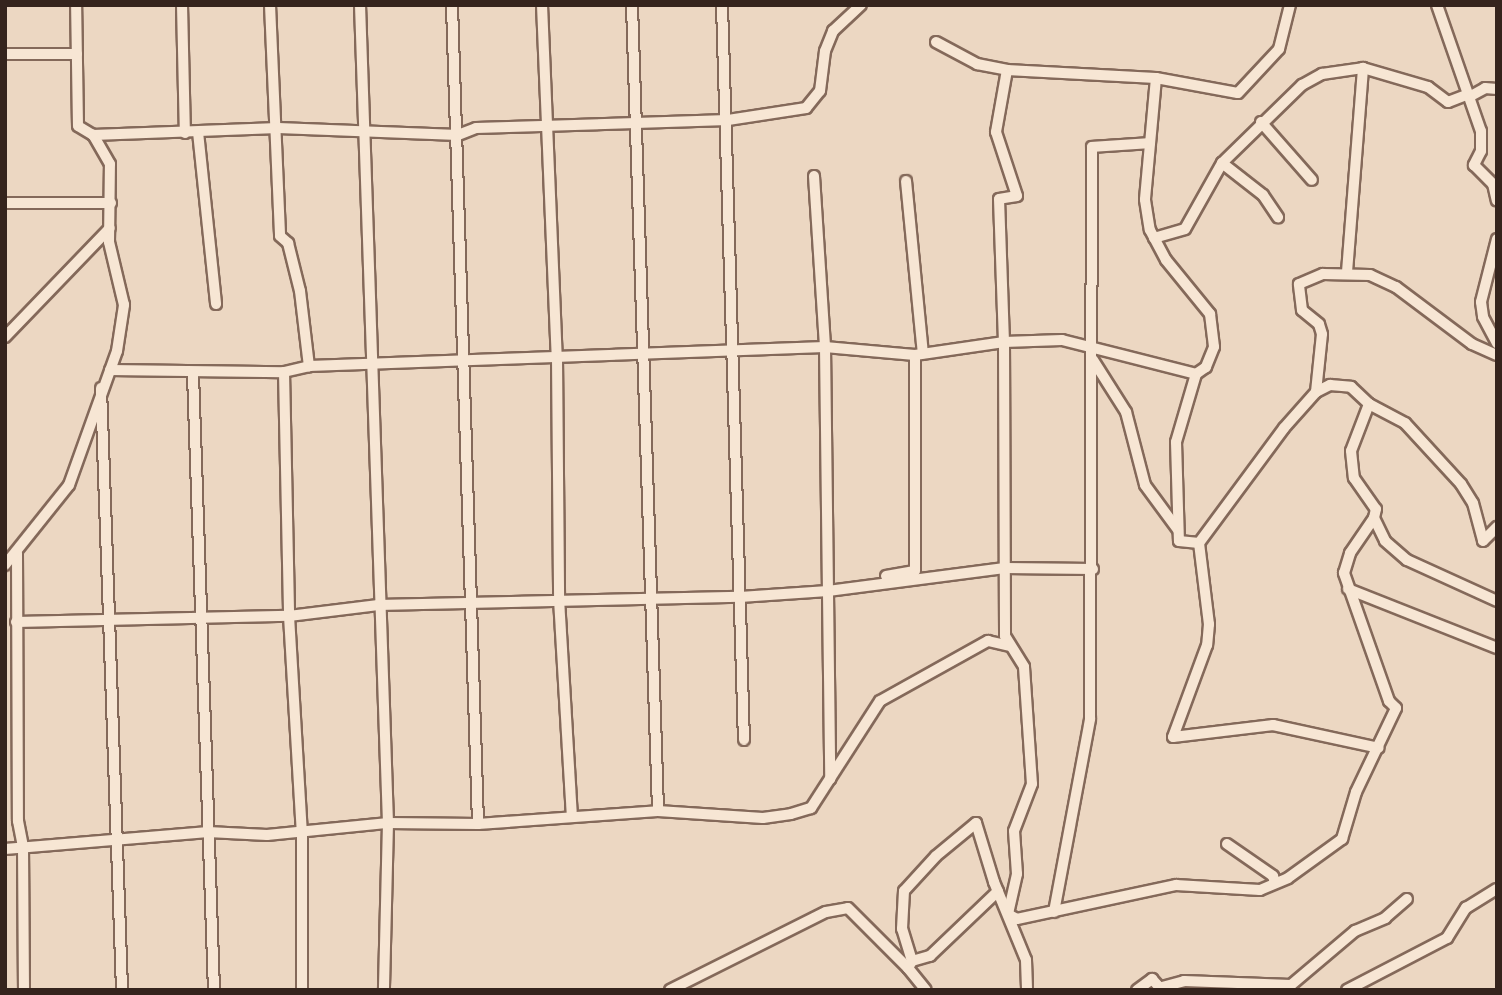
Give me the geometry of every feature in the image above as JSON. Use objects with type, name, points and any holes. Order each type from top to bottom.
[{"type":"street","points":[[5,565],[69,485],[101,387],[110,370],[124,305],[110,228],[110,164],[93,135],[78,126],[76,5]]},
{"type":"street","points":[[182,5],[185,133]]},
{"type":"street","points":[[270,5],[278,128],[280,236],[288,243],[300,291],[309,366]]},
{"type":"street","points":[[359,5],[375,367],[378,605],[388,822],[384,990]]},
{"type":"street","points":[[452,5],[467,360],[478,824]]},
{"type":"street","points":[[542,5],[557,358],[559,599],[572,817]]},
{"type":"street","points":[[632,5],[638,123],[658,811]]},
{"type":"street","points":[[722,5],[728,120],[744,740]]},
{"type":"street","points":[[93,135],[278,128],[458,135],[477,128],[728,120],[806,108],[820,92],[825,51],[833,31],[861,5]]},
{"type":"street","points":[[936,42],[977,64],[1007,70],[1156,78],[1238,93],[1279,49],[1290,5]]},
{"type":"street","points":[[1437,5],[1481,131],[1480,151],[1474,165],[1493,184],[1497,201]]},
{"type":"street","points":[[5,54],[77,54]]},
{"type":"street","points":[[1347,272],[1363,68]]},
{"type":"street","points":[[1154,238],[1185,229],[1222,163],[1261,122],[1302,85],[1322,74],[1363,68],[1428,87],[1448,102],[1485,88],[1497,89]]},
{"type":"street","points":[[1007,70],[996,132],[1017,196],[999,199],[1004,342],[1005,636],[1024,667],[1031,784],[1014,831],[1017,874],[1008,914]]},
{"type":"street","points":[[1156,78],[1144,200],[1154,238],[1210,314],[1214,347],[1206,367],[1196,374],[1176,442],[1178,541],[1199,543]]},
{"type":"street","points":[[1261,122],[1312,180]]},
{"type":"street","points":[[198,132],[216,304]]},
{"type":"street","points":[[1054,912],[1090,719],[1093,569],[1092,358],[1089,344],[1092,147],[1150,143]]},
{"type":"street","points":[[1222,163],[1264,195],[1278,217]]},
{"type":"street","points":[[814,176],[825,347],[830,779]]},
{"type":"street","points":[[876,584],[883,577],[915,571],[919,354],[906,181]]},
{"type":"street","points":[[5,203],[111,203]]},
{"type":"street","points":[[5,337],[110,228]]},
{"type":"street","points":[[1497,239],[1481,302],[1483,317],[1497,343]]},
{"type":"street","points":[[1316,392],[1322,334],[1319,324],[1302,310],[1298,284],[1347,272],[1370,275],[1396,287],[1462,338],[1497,355]]},
{"type":"street","points":[[110,370],[193,374],[284,372],[309,366],[375,367],[467,360],[825,347],[919,354],[1004,342],[1089,344],[1196,374]]},
{"type":"street","points":[[1092,358],[1126,412],[1145,485],[1178,530]]},
{"type":"street","points":[[284,372],[289,616],[302,832],[302,990]]},
{"type":"street","points":[[193,374],[214,990]]},
{"type":"street","points":[[1379,748],[1273,725],[1173,737],[1207,645],[1209,624],[1199,543],[1264,453],[1316,392],[1331,384],[1351,387],[1369,404],[1405,423],[1446,464],[1473,503],[1483,541],[1497,527]]},
{"type":"street","points":[[101,387],[122,990]]},
{"type":"street","points":[[1008,914],[1017,919],[1176,885],[1260,890],[1288,878],[1342,839],[1356,792],[1396,708],[1389,701],[1344,573],[1350,553],[1374,518],[1376,509],[1354,478],[1351,451],[1369,404]]},
{"type":"street","points":[[1374,518],[1385,541],[1407,560],[1497,601]]},
{"type":"street","points":[[17,553],[18,821],[23,847],[24,990]]},
{"type":"street","points":[[16,622],[109,622],[203,615],[289,616],[378,605],[740,597],[828,591],[1005,568],[1093,569]]},
{"type":"street","points":[[1348,589],[1497,648]]},
{"type":"street","points":[[5,849],[208,832],[302,832],[388,822],[478,824],[658,811],[763,818],[791,814],[811,808],[880,701],[988,641],[1009,646]]},
{"type":"street","points":[[910,964],[902,929],[904,891],[936,856],[976,823],[998,891],[1026,960],[1027,990]]},
{"type":"street","points":[[1227,844],[1273,876],[1275,883]]},
{"type":"street","points":[[1347,990],[1447,939],[1466,908],[1497,889]]},
{"type":"street","points":[[910,964],[930,956],[998,891]]},
{"type":"street","points":[[1137,990],[1152,979],[1162,988],[1184,981],[1291,985],[1355,931],[1385,918],[1407,900]]},
{"type":"street","points":[[670,990],[826,912],[848,908],[910,964],[926,990]]}]
